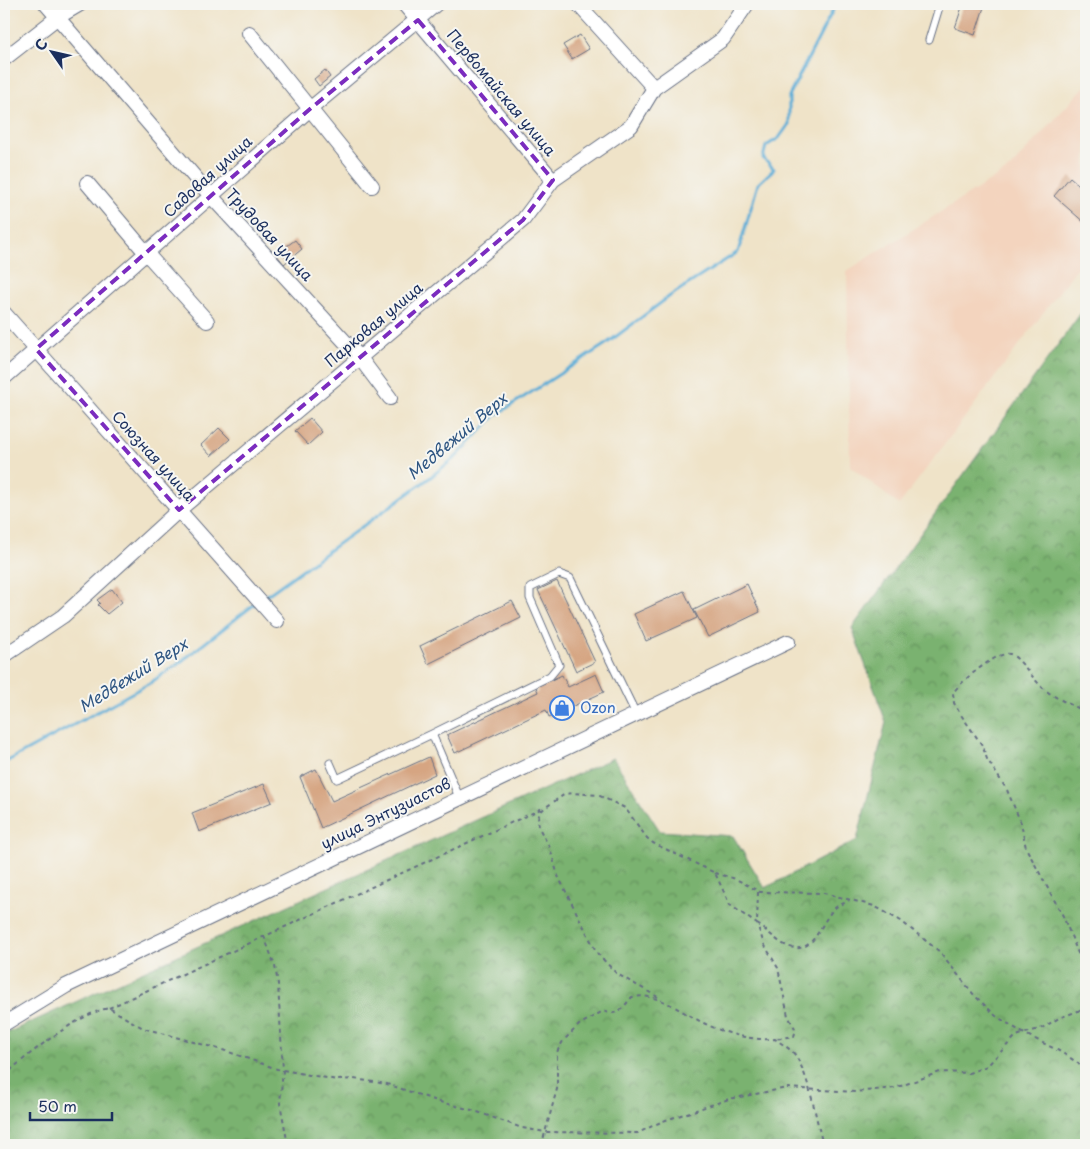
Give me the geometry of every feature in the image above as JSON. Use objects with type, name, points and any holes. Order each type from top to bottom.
[{"type":"street","name":"Трудовая улица","points":[[46,4],[211,196],[360,358],[390,398]]},
{"type":"street","points":[[4,59],[58,17],[80,4]]},
{"type":"street","name":"Первомайская улица","points":[[404,4],[553,180]]},
{"type":"street","name":"Садовая улица","points":[[4,378],[310,109],[436,4]]},
{"type":"street","points":[[578,4],[654,88]]},
{"type":"street","name":"Парковая улица","points":[[4,656],[63,616],[179,510],[523,220],[553,180],[631,126],[654,88],[723,39],[747,4]]},
{"type":"street","points":[[249,33],[372,186]]},
{"type":"street","points":[[87,183],[207,321]]},
{"type":"street","name":"Союзная улица","points":[[4,313],[277,621]]},
{"type":"street","name":"улица Энтузиастов","points":[[4,1024],[66,986],[459,797],[788,642]]},
{"type":"lane","points":[[930,40],[940,4]]},
{"type":"lane","points":[[330,762],[337,779],[550,676],[559,665],[530,598],[530,588],[559,574],[570,578],[636,714]]},
{"type":"lane","points":[[432,734],[459,797]]},
{"type":"path","points":[[4,11],[12,4]]},
{"type":"path","points":[[1086,712],[1044,689],[1016,658],[1007,654],[1000,655],[972,673],[953,692],[954,704],[958,712],[982,746],[986,759],[1007,790],[1021,823],[1026,848],[1063,916],[1086,973]]},
{"type":"path","points":[[758,891],[757,924],[764,944],[778,968],[788,1016],[796,1030],[794,1036],[764,1040],[721,1031],[617,974],[597,953],[558,876],[550,848],[539,828],[540,812],[565,794],[598,796],[626,808],[646,838],[653,843],[715,873],[736,879],[758,891],[824,893],[874,906],[920,935],[940,952],[974,995],[996,1016],[1023,1033],[1061,1052],[1078,1063],[1086,1073]]},
{"type":"path","points":[[4,1076],[19,1061],[64,1030],[99,1010],[109,1008],[229,954],[264,936],[294,924],[328,905],[375,886],[546,807]]},
{"type":"path","points":[[715,873],[730,905],[785,945],[801,947],[816,937],[831,912],[838,905],[849,901]]},
{"type":"path","points":[[264,936],[275,966],[278,984],[283,1070],[280,1102],[288,1145]]},
{"type":"path","points":[[540,1145],[557,1089],[557,1052],[563,1041],[580,1025],[603,1011],[612,1014],[618,1013],[632,996],[658,997]]},
{"type":"path","points":[[109,1008],[143,1028],[283,1070],[337,1080],[354,1079],[387,1084],[440,1102],[472,1110],[522,1128],[545,1132],[638,1133],[663,1121],[729,1099],[787,1088],[855,1092],[895,1088],[940,1072],[969,1073],[987,1066],[1012,1039],[1086,1008]]},
{"type":"path","points":[[775,1039],[795,1055],[808,1088],[823,1145]]},
{"type":"highlighted area","points":[[418,20],[553,180],[523,220],[179,510],[36,349],[310,109]]},
{"type":"shaded area","points":[[1086,85],[1086,256],[899,505],[850,466],[847,271],[1009,169]]},
{"type":"green space","points":[[1086,306],[1086,1145],[4,1145],[4,1036],[7,1033],[613,758],[660,831],[733,836],[765,888],[857,840],[886,722],[852,628]]},
{"type":"building","points":[[963,4],[985,4],[975,35],[955,28]]},
{"type":"building","points":[[580,35],[589,49],[572,59],[563,45]]},
{"type":"building","points":[[325,70],[330,77],[319,86],[314,79]]},
{"type":"building","points":[[1070,177],[1086,191],[1086,224],[1054,196]]},
{"type":"building","points":[[295,240],[302,249],[284,264],[276,254]]},
{"type":"building","points":[[310,418],[322,432],[308,445],[295,431]]},
{"type":"building","points":[[219,428],[230,439],[211,456],[201,445]]},
{"type":"building","points":[[557,581],[595,662],[576,671],[538,590]]},
{"type":"building","points":[[747,584],[760,612],[708,637],[694,610]]},
{"type":"building","points":[[112,589],[122,602],[107,614],[98,605],[100,603],[97,600]]},
{"type":"building","points":[[684,591],[697,618],[646,641],[634,614]]},
{"type":"building","points":[[512,601],[521,618],[428,664],[420,646]]},
{"type":"building","points":[[596,674],[604,692],[549,717],[546,710],[455,753],[447,735],[538,692],[536,687],[562,675],[568,687]]},
{"type":"building","points":[[429,757],[435,774],[321,828],[300,777],[316,769],[332,801]]},
{"type":"building","points":[[264,784],[272,802],[199,832],[192,813]]},
{"type":"waterway","name":"Медвежий Верх","points":[[263,598],[428,479],[457,456],[496,415],[606,344],[670,296],[738,252],[758,184],[774,169],[763,158],[766,146],[779,138],[789,124],[789,96],[836,4]]},
{"type":"waterway","name":"Медвежий Верх","points":[[4,763],[150,683],[178,664],[256,603]]},
{"type":"place","name":"Ozon","points":[[562,708]]}]
